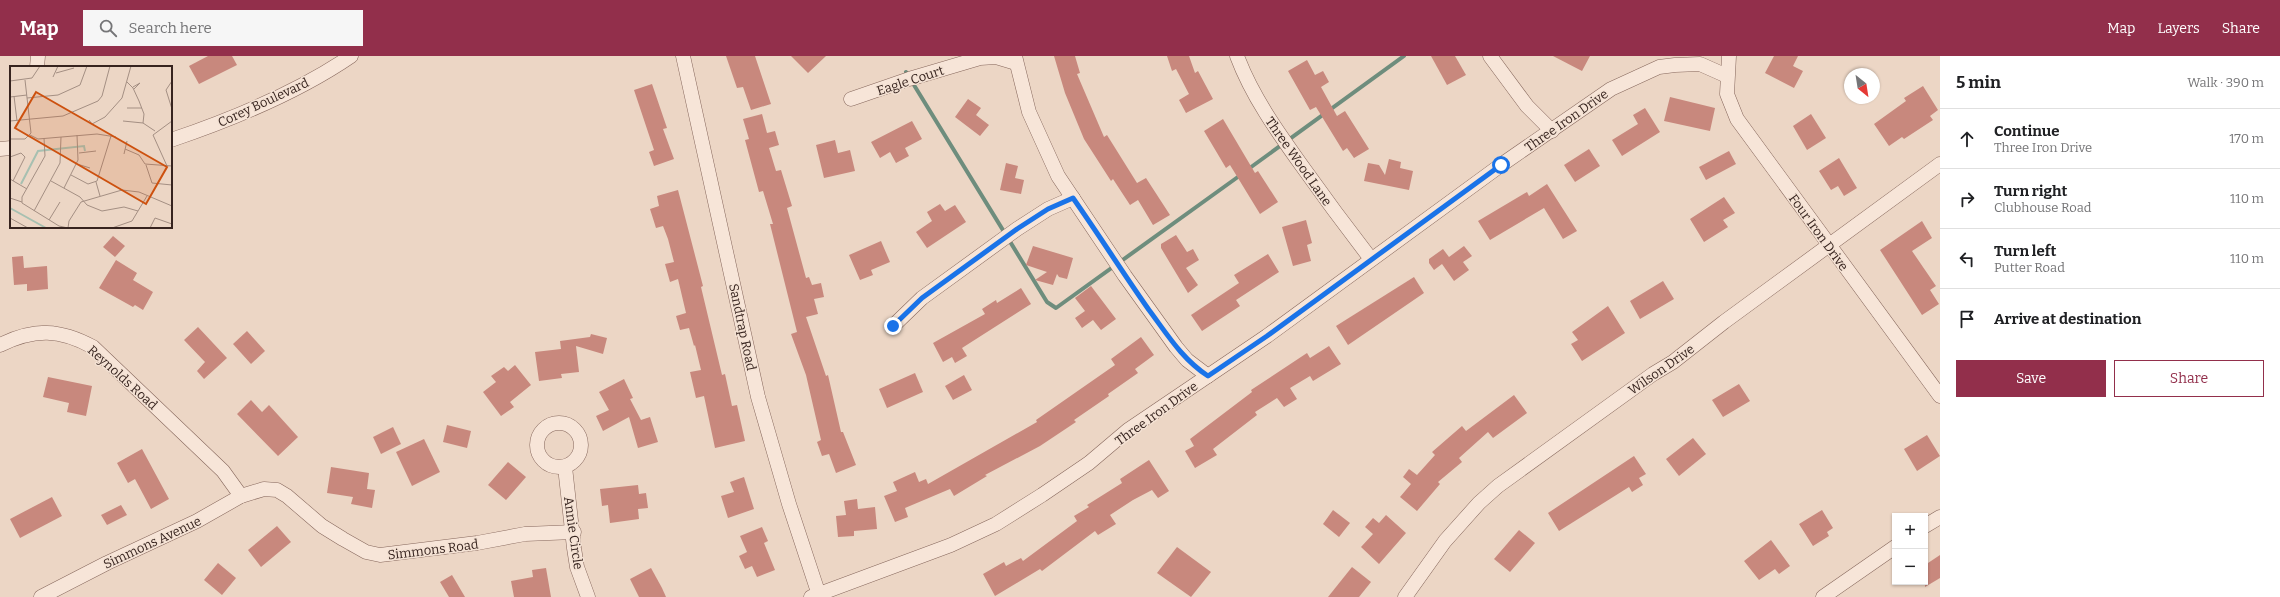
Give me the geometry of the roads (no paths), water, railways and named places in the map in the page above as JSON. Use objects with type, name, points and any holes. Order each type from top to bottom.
[{"type":"street","points":[[37,66],[38,56]]},
{"type":"street","name":"Corey Boulevard","points":[[172,140],[209,127],[287,92],[351,56]]},
{"type":"street","name":"Sandtrap Road","points":[[683,56],[758,397],[815,596]]},
{"type":"street","name":"Three Wood Lane","points":[[1237,56],[1245,77],[1271,122],[1342,221],[1372,259]]},
{"type":"street","points":[[1490,56],[1527,106],[1552,131]]},
{"type":"street","name":"Four Iron Drive","points":[[1729,56],[1727,76],[1728,94],[1737,119],[1940,396]]},
{"type":"street","name":"Eagle Court","points":[[851,99],[909,79],[980,58],[996,57],[1015,60]]},
{"type":"street","points":[[1015,60],[1035,129],[1058,176],[1125,276],[1176,347],[1187,360],[1208,376]]},
{"type":"street","name":"Three Iron Drive","points":[[815,596],[951,546],[996,524],[1089,463],[1128,430],[1273,331],[1611,89],[1659,68],[1700,64],[1727,76]]},
{"type":"street","points":[[0,149],[10,148]]},
{"type":"street","name":"Wilson Drive","points":[[1404,597],[1462,521],[1498,486],[1653,374],[1673,362],[1829,244],[1940,164]]},
{"type":"street","points":[[893,326],[922,298],[1017,229],[1043,212],[1073,198]]},
{"type":"street","name":"Reynolds Road","points":[[0,344],[26,334],[43,332],[61,333],[78,339],[93,347],[223,471],[241,496]]},
{"type":"street","name":"Annie Circle","points":[[565,467],[578,567],[588,597]]},
{"type":"street","name":"Simmons Avenue","points":[[41,597],[107,563],[197,521],[241,496],[264,489]]},
{"type":"street","name":"Simmons Road","points":[[264,489],[277,490],[287,496],[322,526],[366,552],[380,555],[477,543],[525,534],[574,532]]},
{"type":"street","points":[[1928,524],[1940,516]]},
{"type":"street","points":[[1823,597],[1892,549]]},
{"type":"waterway","points":[[1247,170],[1404,56]]},
{"type":"waterway","points":[[906,72],[1047,302],[1056,308],[1242,174]]}]
